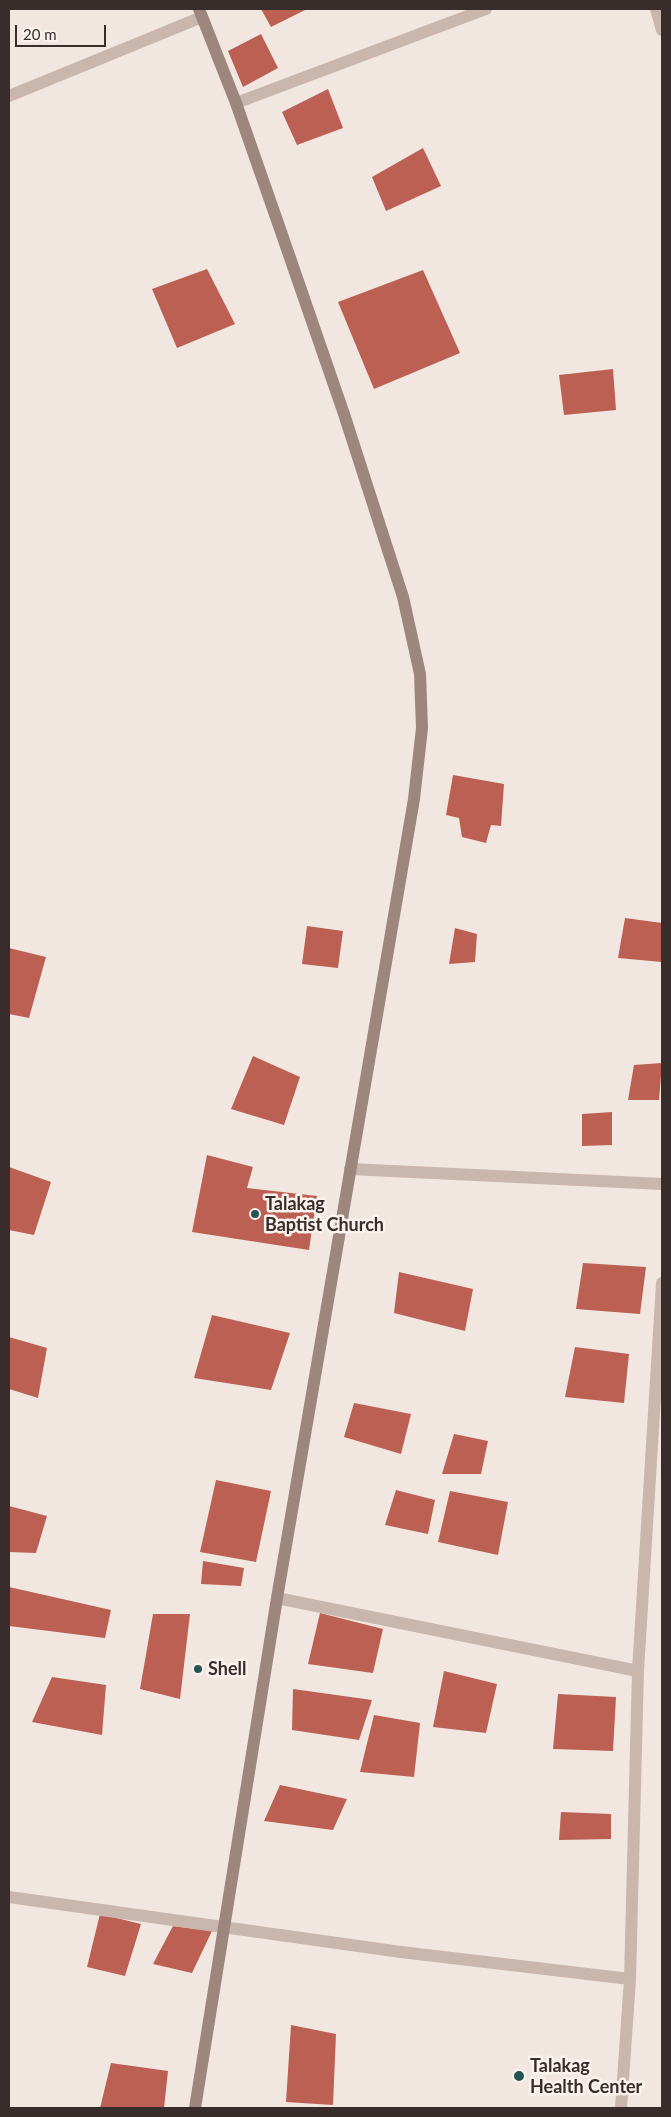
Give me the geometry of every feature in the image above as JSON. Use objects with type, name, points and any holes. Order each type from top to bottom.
[{"type":"main road","points":[[195,2108],[277,1598],[414,799],[422,728],[420,674],[403,597],[347,423],[236,103],[200,13]]},
{"type":"street","points":[[236,103],[486,9]]},
{"type":"street","points":[[656,9],[662,30]]},
{"type":"street","points":[[9,96],[200,13]]},
{"type":"street","points":[[350,1168],[662,1184]]},
{"type":"street","points":[[621,2108],[630,1979],[638,1671],[662,1284]]},
{"type":"street","points":[[277,1598],[638,1671]]},
{"type":"street","points":[[9,1897],[401,1952],[630,1979]]},
{"type":"building","points":[[261,9],[307,9],[271,27]]},
{"type":"building","points":[[261,34],[278,68],[243,87],[228,51]]},
{"type":"building","points":[[328,89],[343,128],[297,145],[282,112]]},
{"type":"building","points":[[423,148],[441,186],[386,211],[372,177]]},
{"type":"building","points":[[207,269],[235,324],[177,348],[152,289]]},
{"type":"building","points":[[423,270],[460,353],[374,389],[338,302]]},
{"type":"building","points":[[613,369],[616,410],[564,415],[559,375]]},
{"type":"building","points":[[453,775],[504,784],[501,826],[491,825],[486,843],[462,837],[459,818],[446,815]]},
{"type":"building","points":[[625,918],[662,923],[662,962],[618,958]]},
{"type":"building","points":[[307,926],[343,931],[338,968],[302,964]]},
{"type":"building","points":[[455,928],[477,934],[475,962],[449,964]]},
{"type":"building","points":[[9,948],[46,957],[29,1018],[9,1014]]},
{"type":"building","points":[[253,1056],[300,1077],[284,1125],[231,1109]]},
{"type":"building","points":[[662,1063],[659,1100],[628,1100],[634,1065]]},
{"type":"building","points":[[612,1112],[612,1145],[582,1146],[582,1114]]},
{"type":"building","name":"Talakag Baptist Church","points":[[207,1155],[253,1167],[247,1188],[317,1196],[309,1250],[192,1232]]},
{"type":"building","points":[[9,1167],[51,1182],[34,1235],[9,1230]]},
{"type":"building","points":[[583,1263],[646,1267],[640,1314],[576,1309]]},
{"type":"building","points":[[399,1272],[473,1289],[465,1331],[394,1313]]},
{"type":"building","points":[[212,1315],[290,1333],[271,1390],[194,1378]]},
{"type":"building","points":[[9,1337],[47,1348],[38,1398],[9,1389]]},
{"type":"building","points":[[575,1347],[629,1354],[624,1403],[565,1397]]},
{"type":"building","points":[[354,1403],[411,1414],[401,1454],[344,1437]]},
{"type":"building","points":[[454,1434],[488,1441],[481,1474],[442,1474]]},
{"type":"building","points":[[216,1480],[271,1491],[256,1562],[200,1552]]},
{"type":"building","points":[[396,1490],[435,1500],[428,1534],[385,1525]]},
{"type":"building","points":[[450,1491],[508,1502],[498,1555],[438,1542]]},
{"type":"building","points":[[9,1506],[47,1516],[36,1553],[9,1552]]},
{"type":"building","points":[[203,1561],[244,1568],[241,1586],[201,1584]]},
{"type":"building","points":[[9,1587],[111,1610],[105,1638],[9,1626]]},
{"type":"building","points":[[320,1613],[383,1629],[373,1673],[308,1664]]},
{"type":"building","points":[[153,1614],[190,1614],[180,1699],[140,1689]]},
{"type":"building","points":[[444,1671],[497,1684],[486,1733],[433,1727]]},
{"type":"building","points":[[52,1677],[106,1685],[102,1735],[32,1722]]},
{"type":"building","points":[[293,1689],[372,1700],[359,1740],[292,1730]]},
{"type":"building","points":[[558,1694],[616,1697],[613,1751],[553,1749]]},
{"type":"building","points":[[374,1715],[420,1723],[414,1777],[360,1772]]},
{"type":"building","points":[[280,1785],[347,1799],[333,1830],[264,1821]]},
{"type":"building","points":[[561,1812],[611,1814],[611,1839],[559,1840]]},
{"type":"building","points":[[100,1914],[141,1924],[125,1976],[87,1967]]},
{"type":"building","points":[[173,1926],[212,1931],[192,1973],[153,1964]]},
{"type":"building","points":[[291,2025],[336,2034],[333,2105],[286,2102]]},
{"type":"building","points":[[111,2063],[168,2071],[164,2108],[100,2108]]},
{"type":"place","name":"Talakag Baptist Church","points":[[255,1214]]},
{"type":"place","name":"Shell","points":[[198,1669]]},
{"type":"place","name":"Talakag Health Center","points":[[519,2076]]}]
